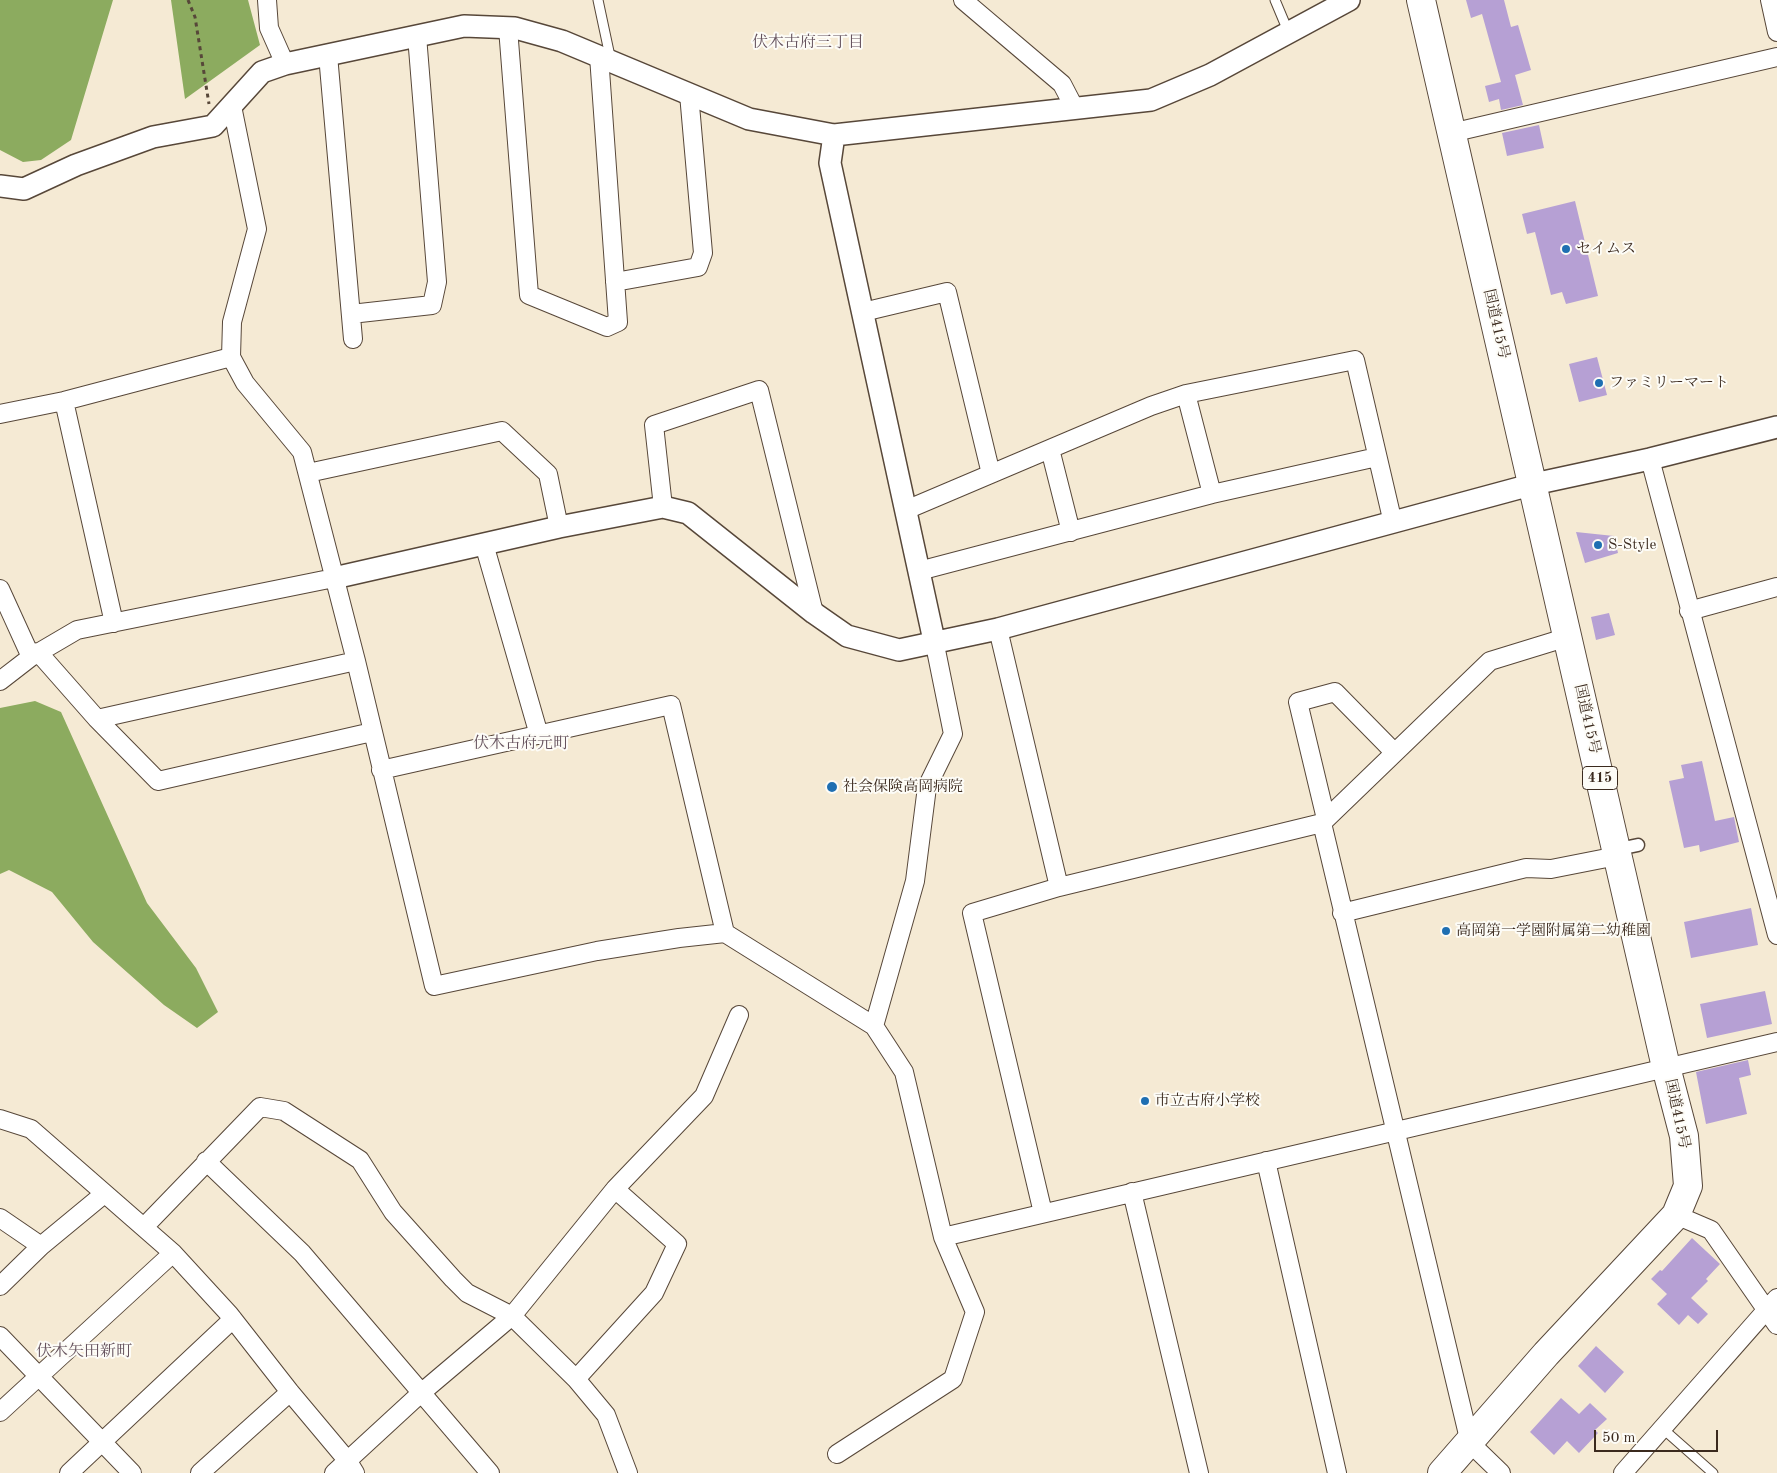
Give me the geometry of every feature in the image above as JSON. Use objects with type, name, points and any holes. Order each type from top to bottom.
[{"type":"highway","name":"国道415号","points":[[1421,0],[1534,484],[1666,1068],[1684,1136],[1688,1186],[1676,1215],[1546,1354],[1442,1473]]},
{"type":"street","points":[[267,0],[270,28],[285,64]]},
{"type":"street","points":[[963,0],[1062,84],[1075,109]]},
{"type":"street","points":[[0,186],[24,189],[76,165],[153,137],[213,126],[262,72],[285,64],[464,26],[508,28],[562,40],[749,119],[834,135],[1150,100],[1210,75],[1349,0]]},
{"type":"street","points":[[1770,0],[1777,32]]},
{"type":"street","points":[[508,28],[529,295],[607,327],[618,322],[605,59]]},
{"type":"street","points":[[351,314],[432,305],[437,282],[417,36]]},
{"type":"street","points":[[328,55],[353,339]]},
{"type":"street","points":[[1451,133],[1777,57]]},
{"type":"street","points":[[615,282],[698,267],[702,253],[689,94]]},
{"type":"street","points":[[232,106],[256,229],[232,322],[231,357],[244,383],[302,452],[356,660],[434,986],[596,951],[724,933],[874,1026],[904,1072],[943,1237],[975,1312],[953,1379],[837,1454]]},
{"type":"street","points":[[834,135],[830,163],[953,734],[927,787],[915,881],[874,1026]]},
{"type":"street","points":[[863,312],[948,292],[991,474]]},
{"type":"street","points":[[0,414],[64,401],[231,357]]},
{"type":"street","points":[[906,510],[1151,406],[1186,394],[1355,360],[1392,523]]},
{"type":"street","points":[[664,507],[654,425],[759,390],[814,613]]},
{"type":"street","points":[[1186,394],[1212,494]]},
{"type":"street","points":[[64,401],[114,623]]},
{"type":"street","points":[[0,680],[34,654],[77,630],[334,578],[559,527],[664,507],[688,513],[814,613],[847,636],[899,650],[934,645],[998,630],[1534,484],[1650,459],[1777,427]]},
{"type":"street","points":[[308,473],[502,431],[548,474],[559,527]]},
{"type":"street","points":[[1050,449],[1071,532]]},
{"type":"street","points":[[919,571],[1212,494],[1378,457]]},
{"type":"street","points":[[1650,459],[1689,611],[1773,908],[1777,935]]},
{"type":"street","points":[[484,544],[539,735]]},
{"type":"street","points":[[1689,611],[1777,587]]},
{"type":"street","points":[[0,588],[34,654],[158,781],[372,732]]},
{"type":"street","points":[[998,630],[1059,887]]},
{"type":"street","points":[[1043,1213],[972,913],[1059,887],[1324,821],[1490,661],[1568,637]]},
{"type":"street","points":[[97,719],[356,660]]},
{"type":"street","points":[[1394,752],[1335,692],[1298,702],[1342,913],[1470,1443],[1501,1473]]},
{"type":"street","points":[[381,770],[671,705],[724,933]]},
{"type":"street","points":[[1342,913],[1526,868],[1551,869],[1617,851]]},
{"type":"street","points":[[334,1473],[351,1467],[422,1393],[512,1316],[615,1188],[704,1096],[739,1015]]},
{"type":"street","points":[[943,1237],[1777,1042]]},
{"type":"street","points":[[144,1227],[260,1107],[284,1111],[360,1160],[393,1212],[467,1294],[512,1316],[576,1379],[606,1415],[628,1473]]},
{"type":"street","points":[[0,1119],[32,1129],[173,1253],[233,1319],[351,1467]]},
{"type":"street","points":[[206,1161],[302,1253],[490,1473]]},
{"type":"street","points":[[1266,1161],[1336,1473]]},
{"type":"street","points":[[576,1379],[654,1293],[676,1244],[615,1188]]},
{"type":"street","points":[[1132,1192],[1198,1473]]},
{"type":"street","points":[[0,1286],[41,1246],[104,1194]]},
{"type":"street","points":[[1676,1215],[1711,1230],[1772,1303],[1777,1325]]},
{"type":"street","points":[[0,1218],[41,1246]]},
{"type":"street","points":[[0,1412],[173,1253]]},
{"type":"street","points":[[1623,1473],[1772,1303]]},
{"type":"street","points":[[69,1473],[233,1319]]},
{"type":"street","points":[[0,1336],[37,1377],[132,1473]]},
{"type":"street","points":[[200,1473],[290,1392]]},
{"type":"lane","points":[[598,0],[605,59]]},
{"type":"lane","points":[[1275,0],[1288,32]]},
{"type":"lane","points":[[1662,1428],[1713,1473]]},
{"type":"path","points":[[188,0],[194,17],[213,126]]},
{"type":"green space","points":[[0,0],[113,0],[71,140],[41,160],[23,162],[0,150]]},
{"type":"green space","points":[[171,0],[248,0],[260,45],[185,99]]},
{"type":"green space","points":[[35,701],[61,712],[147,903],[196,968],[218,1012],[197,1028],[164,1005],[93,942],[52,892],[9,870],[0,874],[0,708]]},
{"type":"building","points":[[1466,0],[1504,0],[1511,27],[1518,25],[1531,70],[1515,75],[1523,105],[1501,110],[1499,99],[1489,102],[1485,86],[1501,82],[1482,14],[1471,18]]},
{"type":"building","points":[[1539,125],[1544,148],[1507,156],[1502,133]]},
{"type":"building","points":[[1575,201],[1598,296],[1566,304],[1562,292],[1551,295],[1535,232],[1527,234],[1522,214]]},
{"type":"building","points":[[1597,357],[1607,395],[1579,402],[1569,364]]},
{"type":"building","name":"S-Style","points":[[1576,532],[1614,536],[1618,553],[1585,563]]},
{"type":"building","points":[[1609,613],[1615,635],[1596,640],[1591,617]]},
{"type":"building","points":[[1702,761],[1715,821],[1734,817],[1739,842],[1700,852],[1699,845],[1684,848],[1669,781],[1684,778],[1681,765]]},
{"type":"building","points":[[1751,908],[1758,945],[1691,958],[1684,922]]},
{"type":"building","points":[[1765,991],[1772,1024],[1707,1038],[1700,1004]]},
{"type":"building","points":[[1748,1060],[1751,1075],[1739,1078],[1747,1114],[1706,1124],[1696,1072]]},
{"type":"building","points":[[1692,1238],[1720,1264],[1706,1279],[1708,1281],[1691,1298],[1708,1314],[1698,1324],[1688,1315],[1679,1325],[1657,1304],[1667,1294],[1651,1279],[1660,1270],[1662,1271]]},
{"type":"building","points":[[1596,1346],[1624,1372],[1605,1393],[1578,1366]]},
{"type":"building","points":[[1561,1398],[1579,1414],[1590,1403],[1607,1419],[1595,1430],[1598,1433],[1579,1453],[1567,1441],[1554,1455],[1530,1432]]},
{"type":"place","name":"セイムス","points":[[1566,249]]},
{"type":"place","name":"ファミリーマート","points":[[1599,383]]},
{"type":"place","name":"S-Style","points":[[1598,545]]},
{"type":"place","name":"社会保険高岡病院","points":[[832,787]]},
{"type":"place","name":"高岡第一学園附属第二幼稚園","points":[[1446,931]]},
{"type":"place","name":"市立古府小学校","points":[[1145,1101]]},
{"type":"district","name":"伏木古府三丁目","points":[[808,43]]},
{"type":"district","name":"伏木古府元町","points":[[521,744]]},
{"type":"district","name":"伏木矢田新町","points":[[84,1352]]}]
